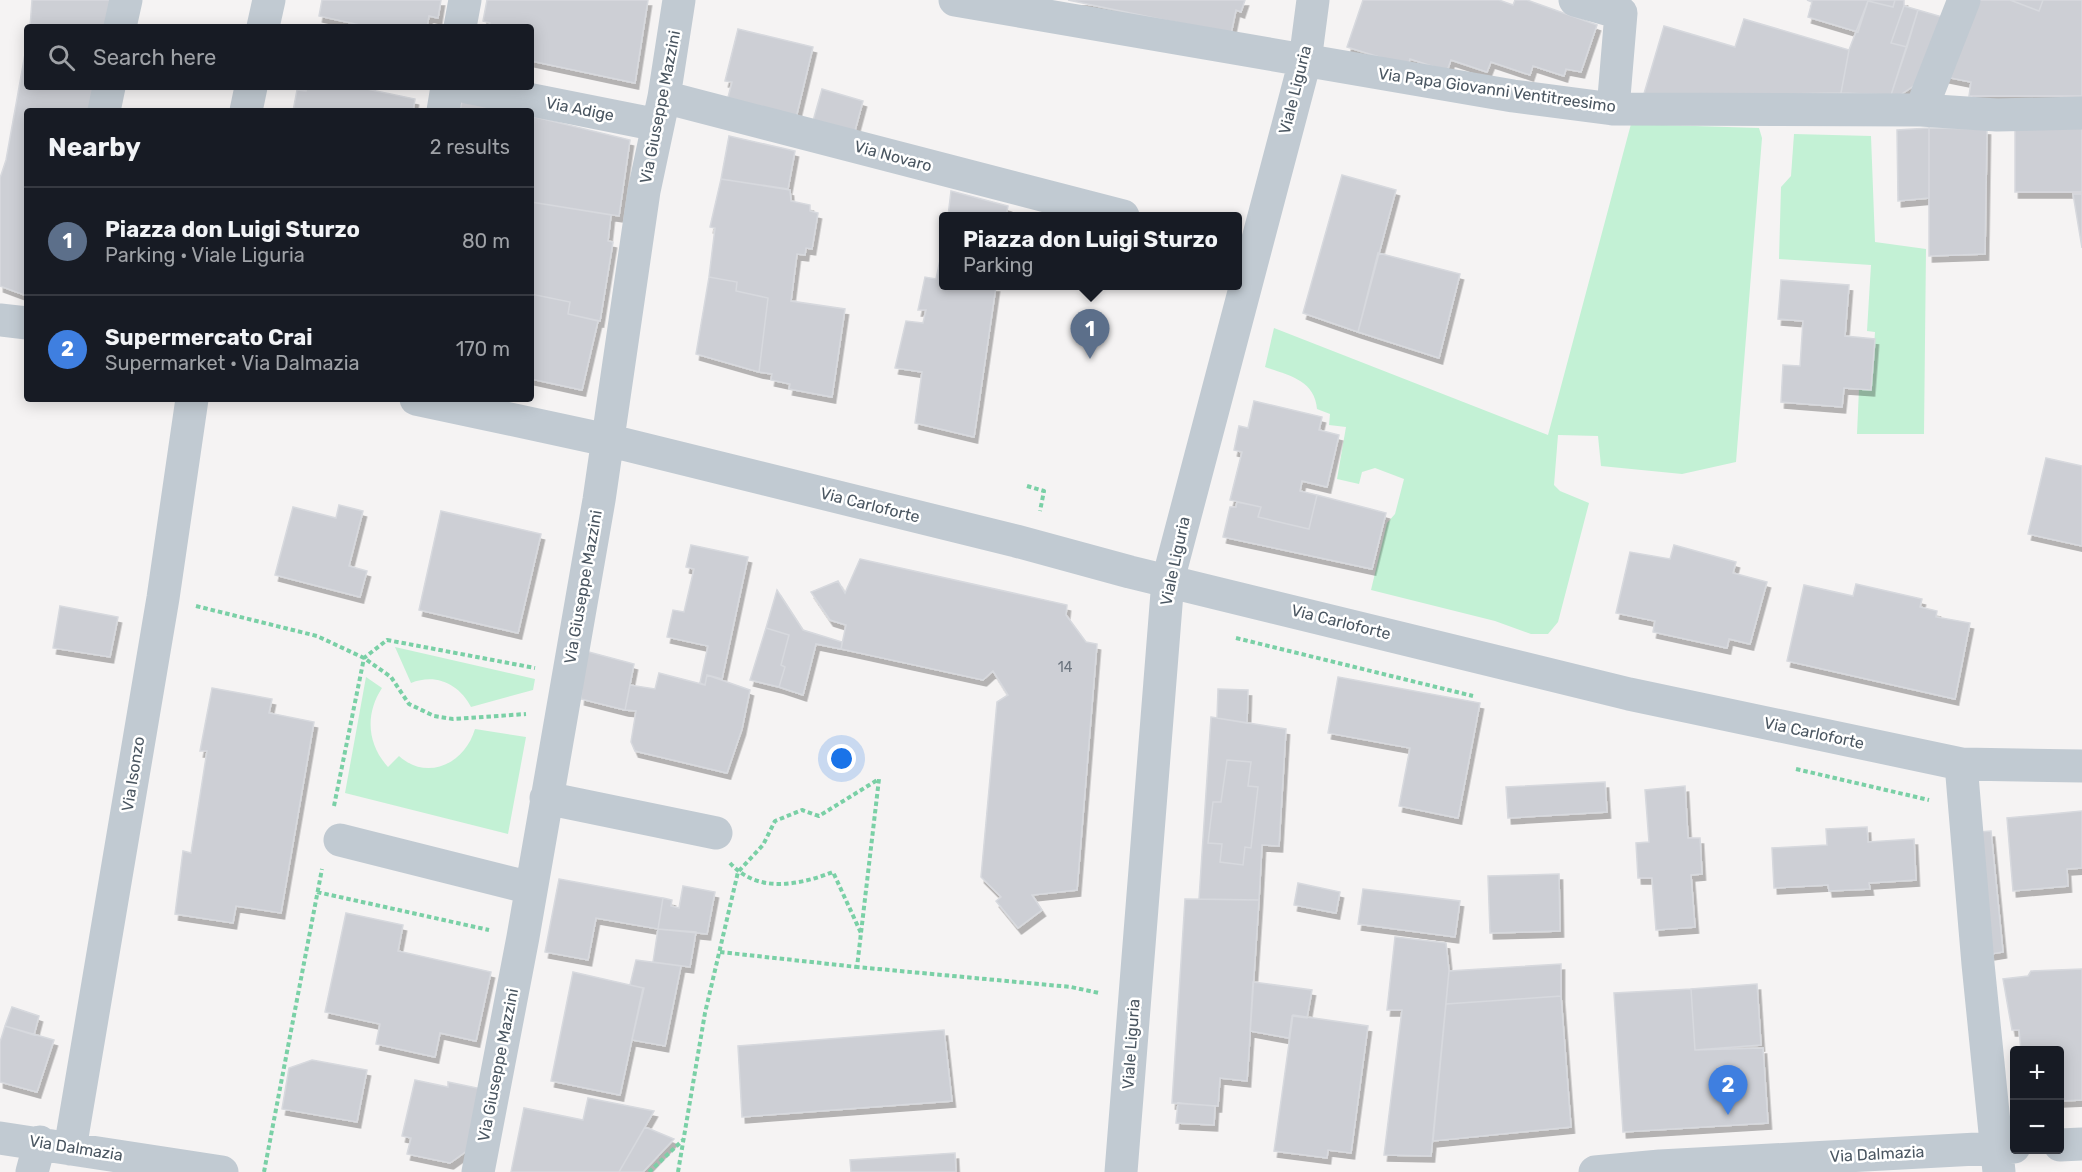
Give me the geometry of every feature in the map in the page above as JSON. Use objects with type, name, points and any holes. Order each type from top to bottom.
[{"type":"street","points":[[121,24],[126,0]]},
{"type":"street","points":[[264,24],[269,0]]},
{"type":"street","points":[[461,24],[465,0]]},
{"type":"street","name":"Via Giuseppe Mazzini","points":[[478,1172],[523,937],[599,500],[644,191],[661,111],[679,0]]},
{"type":"street","name":"Via Papa Giovanni Ventitreesimo","points":[[955,0],[1513,96],[1613,109],[1921,110],[1997,115],[2082,113]]},
{"type":"street","name":"Viale Liguria","points":[[1245,248],[1305,61],[1313,0]]},
{"type":"street","points":[[1575,0],[1621,13],[1613,109]]},
{"type":"street","points":[[1921,110],[1964,0]]},
{"type":"street","points":[[104,108],[108,90]]},
{"type":"street","points":[[247,108],[250,90]]},
{"type":"street","points":[[443,108],[446,90]]},
{"type":"street","name":"Via Adige","points":[[491,90],[661,111]]},
{"type":"street","name":"Via Novaro","points":[[661,111],[1105,212]]},
{"type":"street","name":"Viale Liguria","points":[[1121,1172],[1168,580],[1235,290]]},
{"type":"street","points":[[0,320],[24,323]]},
{"type":"street","name":"Via Isonzo","points":[[47,1154],[163,598],[192,402]]},
{"type":"street","name":"Via Carloforte","points":[[430,402],[607,440],[1629,694],[1961,764],[2082,766]]},
{"type":"street","points":[[1961,764],[2003,1156]]},
{"type":"street","points":[[546,798],[716,833]]},
{"type":"street","points":[[332,838],[531,888]]},
{"type":"street","name":"Via Dalmazia","points":[[0,1138],[47,1154],[222,1172]]},
{"type":"street","points":[[2064,1145],[2082,1144]]},
{"type":"street","name":"Via Dalmazia","points":[[1595,1172],[2003,1156]]},
{"type":"path","points":[[163,598],[316,636],[364,658],[391,677],[409,704],[434,716],[453,718],[529,714],[559,720]]},
{"type":"path","points":[[264,1172],[317,892],[332,838],[364,658],[387,640],[567,674]]},
{"type":"path","points":[[1794,768],[1921,797],[1931,801],[1935,808]]},
{"type":"path","points":[[678,1172],[705,1013],[738,872],[764,845],[775,821],[802,810],[819,816],[879,779],[857,967]]},
{"type":"path","points":[[716,833],[725,858],[738,872],[760,882],[788,885],[833,872],[861,933]]},
{"type":"path","points":[[317,892],[523,937]]},
{"type":"path","points":[[720,952],[1071,987],[1135,998]]},
{"type":"path","points":[[649,1172],[684,1139]]},
{"type":"green space","points":[[1631,124],[1759,128],[1762,138],[1736,462],[1682,474],[1601,466],[1598,436],[1558,435],[1554,485],[1560,491],[1589,503],[1558,622],[1548,634],[1531,634],[1495,621],[1371,590],[1387,523],[1395,514],[1404,479],[1375,468],[1362,472],[1359,484],[1337,479],[1346,427],[1329,425],[1330,414],[1317,409],[1315,399],[1306,385],[1291,376],[1265,367],[1274,328],[1548,435]]},
{"type":"green space","points":[[1794,134],[1871,136],[1875,242],[1926,249],[1924,434],[1857,434],[1859,389],[1871,389],[1875,332],[1867,331],[1871,265],[1779,259],[1781,187],[1791,176]]},
{"type":"green space","points":[[395,647],[535,679],[533,690],[471,707],[460,692],[446,683],[429,679],[411,683]]},
{"type":"green space","points":[[366,677],[382,688],[373,708],[371,729],[376,749],[388,767],[399,756],[410,764],[422,768],[444,765],[463,751],[475,729],[526,737],[508,834],[345,793]]},
{"type":"building","points":[[32,0],[112,0],[110,24],[30,24]]},
{"type":"building","points":[[322,0],[441,0],[438,18],[429,16],[428,24],[355,24],[319,16]]},
{"type":"building","points":[[487,0],[648,0],[635,83],[534,62],[534,24],[490,24],[483,21]]},
{"type":"building","points":[[1068,0],[1245,0],[1241,12],[1236,10],[1231,34]]},
{"type":"building","points":[[1363,0],[1499,0],[1513,5],[1515,0],[1527,0],[1597,25],[1581,72],[1566,69],[1564,76],[1533,66],[1530,75],[1491,62],[1487,72],[1451,60],[1447,71],[1410,59],[1408,66],[1347,47]]},
{"type":"building","points":[[1807,0],[1895,0],[1893,7],[1868,1],[1858,32],[1808,17],[1812,2]]},
{"type":"building","points":[[1895,0],[1904,0],[1904,6],[1891,43],[1907,47],[1891,95],[1841,93],[1849,50],[1868,1],[1893,7]]},
{"type":"building","points":[[1972,0],[2010,0],[2039,11],[2043,0],[2082,0],[2082,96],[1969,96],[1971,82],[1941,76]]},
{"type":"building","points":[[2010,0],[2043,0],[2039,11]]},
{"type":"building","points":[[1904,6],[1918,10],[1907,47],[1891,43]]},
{"type":"building","points":[[1918,10],[1949,19],[1921,81],[1900,95],[1891,95]]},
{"type":"building","points":[[1744,19],[1849,50],[1841,93],[1643,97],[1664,26],[1735,47]]},
{"type":"building","points":[[738,29],[813,47],[795,122],[726,105],[732,82],[725,81]]},
{"type":"building","points":[[24,60],[24,90],[102,90],[98,108],[24,108],[24,295],[0,286],[0,178],[6,160]]},
{"type":"building","points":[[822,89],[863,101],[853,138],[811,128]]},
{"type":"building","points":[[297,90],[372,90],[415,99],[414,108],[294,108]]},
{"type":"building","points":[[462,100],[495,108],[461,108]]},
{"type":"building","points":[[534,117],[630,140],[619,216],[534,202]]},
{"type":"building","points":[[2082,125],[2082,192],[2015,192],[2015,127]]},
{"type":"building","points":[[1929,128],[1929,198],[1898,201],[1897,130]]},
{"type":"building","points":[[1929,128],[1987,129],[1985,254],[1929,256]]},
{"type":"building","points":[[729,136],[795,151],[788,189],[721,179]]},
{"type":"building","points":[[1342,175],[1396,190],[1358,332],[1303,313]]},
{"type":"building","points":[[721,179],[790,190],[791,201],[810,205],[810,211],[818,213],[812,249],[806,248],[805,255],[797,254],[791,301],[845,309],[832,397],[789,389],[790,384],[771,380],[772,374],[759,372],[768,298],[736,291],[737,282],[709,277],[715,228],[710,227]]},
{"type":"building","points":[[951,191],[1008,206],[1007,212],[948,212]]},
{"type":"building","points":[[2073,194],[2082,194],[2082,248]]},
{"type":"building","points":[[534,202],[611,215],[608,241],[613,242],[600,321],[568,314],[570,302],[534,295]]},
{"type":"building","points":[[1378,253],[1460,274],[1439,358],[1358,332]]},
{"type":"building","points":[[939,265],[939,290],[995,290],[974,437],[915,423],[922,372],[895,368],[906,321],[923,323],[926,310],[918,310],[925,277],[936,279]]},
{"type":"building","points":[[709,277],[737,282],[736,291],[768,298],[759,372],[696,354]]},
{"type":"building","points":[[1781,280],[1849,285],[1845,336],[1875,339],[1871,390],[1844,388],[1842,407],[1781,402],[1783,365],[1800,366],[1803,321],[1778,319]]},
{"type":"building","points":[[534,295],[570,302],[568,314],[598,321],[582,390],[534,380]]},
{"type":"building","points":[[1254,401],[1322,417],[1319,430],[1339,435],[1327,487],[1302,481],[1300,491],[1317,495],[1309,529],[1258,517],[1261,507],[1230,500],[1242,452],[1234,450],[1239,426],[1248,428]]},
{"type":"building","points":[[2046,458],[2082,466],[2082,546],[2028,534]]},
{"type":"building","points":[[1317,495],[1386,513],[1372,569],[1223,537],[1230,507],[1236,507],[1237,502],[1261,507],[1258,517],[1309,529]]},
{"type":"building","points":[[339,505],[363,511],[349,566],[367,571],[360,597],[275,575],[293,507],[336,518]]},
{"type":"building","points":[[441,511],[541,534],[518,633],[419,610]]},
{"type":"building","points":[[691,545],[748,557],[722,679],[707,675],[705,685],[700,683],[708,646],[667,637],[673,610],[684,612],[694,569],[686,567]]},
{"type":"building","points":[[1674,545],[1736,562],[1733,573],[1767,582],[1750,644],[1729,639],[1727,648],[1653,632],[1655,621],[1616,613],[1630,552],[1670,559]]},
{"type":"building","points":[[860,559],[1067,605],[1066,615],[1086,642],[1097,644],[1077,890],[1032,895],[1042,910],[1018,928],[996,901],[1001,897],[981,877],[997,702],[1008,695],[993,671],[983,680],[841,649],[846,625],[830,620],[811,592],[838,581],[845,593]]},
{"type":"building","points":[[1856,584],[1922,599],[1920,607],[1937,611],[1936,617],[1970,623],[1955,699],[1787,661],[1804,585],[1853,596]]},
{"type":"building","points":[[777,590],[803,630],[842,642],[841,649],[816,644],[803,695],[779,687],[785,667],[781,665],[789,635],[766,628]]},
{"type":"building","points":[[60,606],[118,617],[110,657],[53,648]]},
{"type":"building","points":[[766,628],[789,635],[781,665],[785,667],[779,687],[750,680]]},
{"type":"building","points":[[585,651],[634,664],[625,710],[581,699]]},
{"type":"building","points":[[659,673],[705,685],[707,675],[750,690],[742,729],[727,773],[635,751],[631,742],[636,711],[625,710],[630,685],[655,689]]},
{"type":"building","points":[[1338,677],[1480,703],[1458,818],[1399,806],[1410,748],[1328,733]]},
{"type":"building","points":[[212,688],[272,699],[269,713],[314,722],[281,913],[236,906],[233,923],[175,914],[183,851],[191,853],[207,751],[200,751]]},
{"type":"building","points":[[1218,689],[1248,690],[1247,723],[1217,718]]},
{"type":"building","points":[[1211,717],[1286,729],[1279,846],[1262,845],[1259,900],[1199,899]],"holes":[[[1227,760],[1251,762],[1248,786],[1258,787],[1251,848],[1245,847],[1243,865],[1220,862],[1222,844],[1208,843],[1213,802],[1221,802]]]},
{"type":"building","points":[[1227,760],[1251,762],[1248,786],[1258,787],[1251,848],[1245,847],[1243,865],[1220,862],[1222,844],[1208,843],[1213,802],[1221,802]]},
{"type":"building","points":[[1605,782],[1607,812],[1508,818],[1506,787]]},
{"type":"building","points":[[1685,786],[1688,838],[1700,838],[1702,874],[1691,875],[1695,927],[1656,930],[1652,878],[1638,878],[1636,843],[1649,842],[1645,790]]},
{"type":"building","points":[[2082,811],[2082,868],[2067,869],[2068,886],[2013,891],[2007,818]]},
{"type":"building","points":[[1867,827],[1868,842],[1914,839],[1916,880],[1869,883],[1870,889],[1829,891],[1828,885],[1774,888],[1772,848],[1827,845],[1826,829]]},
{"type":"building","points":[[1991,831],[2003,952],[1991,954],[1979,832]]},
{"type":"building","points":[[1559,874],[1560,931],[1490,933],[1488,876]]},
{"type":"building","points":[[559,879],[663,898],[658,929],[596,918],[588,960],[545,952]]},
{"type":"building","points":[[1298,883],[1340,892],[1336,913],[1294,905]]},
{"type":"building","points":[[683,886],[715,892],[707,934],[658,929],[663,898],[672,900],[671,906],[679,908]]},
{"type":"building","points":[[1363,889],[1460,901],[1455,937],[1358,924]]},
{"type":"building","points":[[1185,899],[1259,900],[1247,1081],[1220,1078],[1218,1106],[1172,1103]]},
{"type":"building","points":[[346,913],[403,925],[398,951],[491,972],[476,1041],[440,1033],[435,1057],[376,1044],[380,1024],[325,1012]]},
{"type":"building","points":[[658,929],[696,932],[690,967],[653,962]]},
{"type":"building","points":[[1395,937],[1446,943],[1449,971],[1431,1156],[1384,1155],[1402,1010],[1387,1010]]},
{"type":"building","points":[[636,960],[681,966],[665,1046],[632,1040],[644,988],[630,985]]},
{"type":"building","points":[[1561,964],[1561,996],[1446,1004],[1449,971]]},
{"type":"building","points":[[2082,969],[2082,1100],[2064,1101],[2064,1046],[2021,1046],[2019,1030],[2012,1030],[2003,979],[2028,976],[2031,971]]},
{"type":"building","points":[[573,972],[643,988],[620,1095],[551,1081]]},
{"type":"building","points":[[1253,982],[1312,990],[1307,1018],[1292,1016],[1289,1038],[1250,1031]]},
{"type":"building","points":[[1757,984],[1761,1045],[1695,1050],[1691,989]]},
{"type":"building","points":[[1691,989],[1695,1050],[1763,1048],[1768,1123],[1623,1132],[1614,993]]},
{"type":"building","points":[[1561,996],[1571,1127],[1433,1141],[1446,1004]]},
{"type":"building","points":[[12,1007],[39,1016],[34,1035],[5,1026]]},
{"type":"building","points":[[1293,1015],[1368,1026],[1351,1153],[1328,1150],[1327,1158],[1274,1151]]},
{"type":"building","points":[[5,1026],[54,1040],[37,1092],[0,1082],[0,1042]]},
{"type":"building","points":[[944,1030],[952,1101],[742,1117],[738,1046]]},
{"type":"building","points":[[312,1060],[367,1070],[357,1122],[282,1109],[289,1068]]},
{"type":"building","points":[[415,1080],[448,1087],[448,1082],[482,1089],[468,1150],[450,1163],[407,1154],[411,1138],[402,1136]]},
{"type":"building","points":[[588,1098],[654,1111],[619,1172],[511,1172],[524,1108],[583,1120]]},
{"type":"building","points":[[1178,1103],[1215,1106],[1214,1125],[1176,1123]]},
{"type":"building","points":[[645,1127],[674,1139],[643,1172],[619,1172]]},
{"type":"building","points":[[955,1153],[956,1172],[851,1172],[850,1160]]},
{"type":"place","name":"Piazza don Luigi Sturzo","points":[[1090,359]]},
{"type":"place","name":"Supermercato Crai","points":[[1728,1115]]}]
